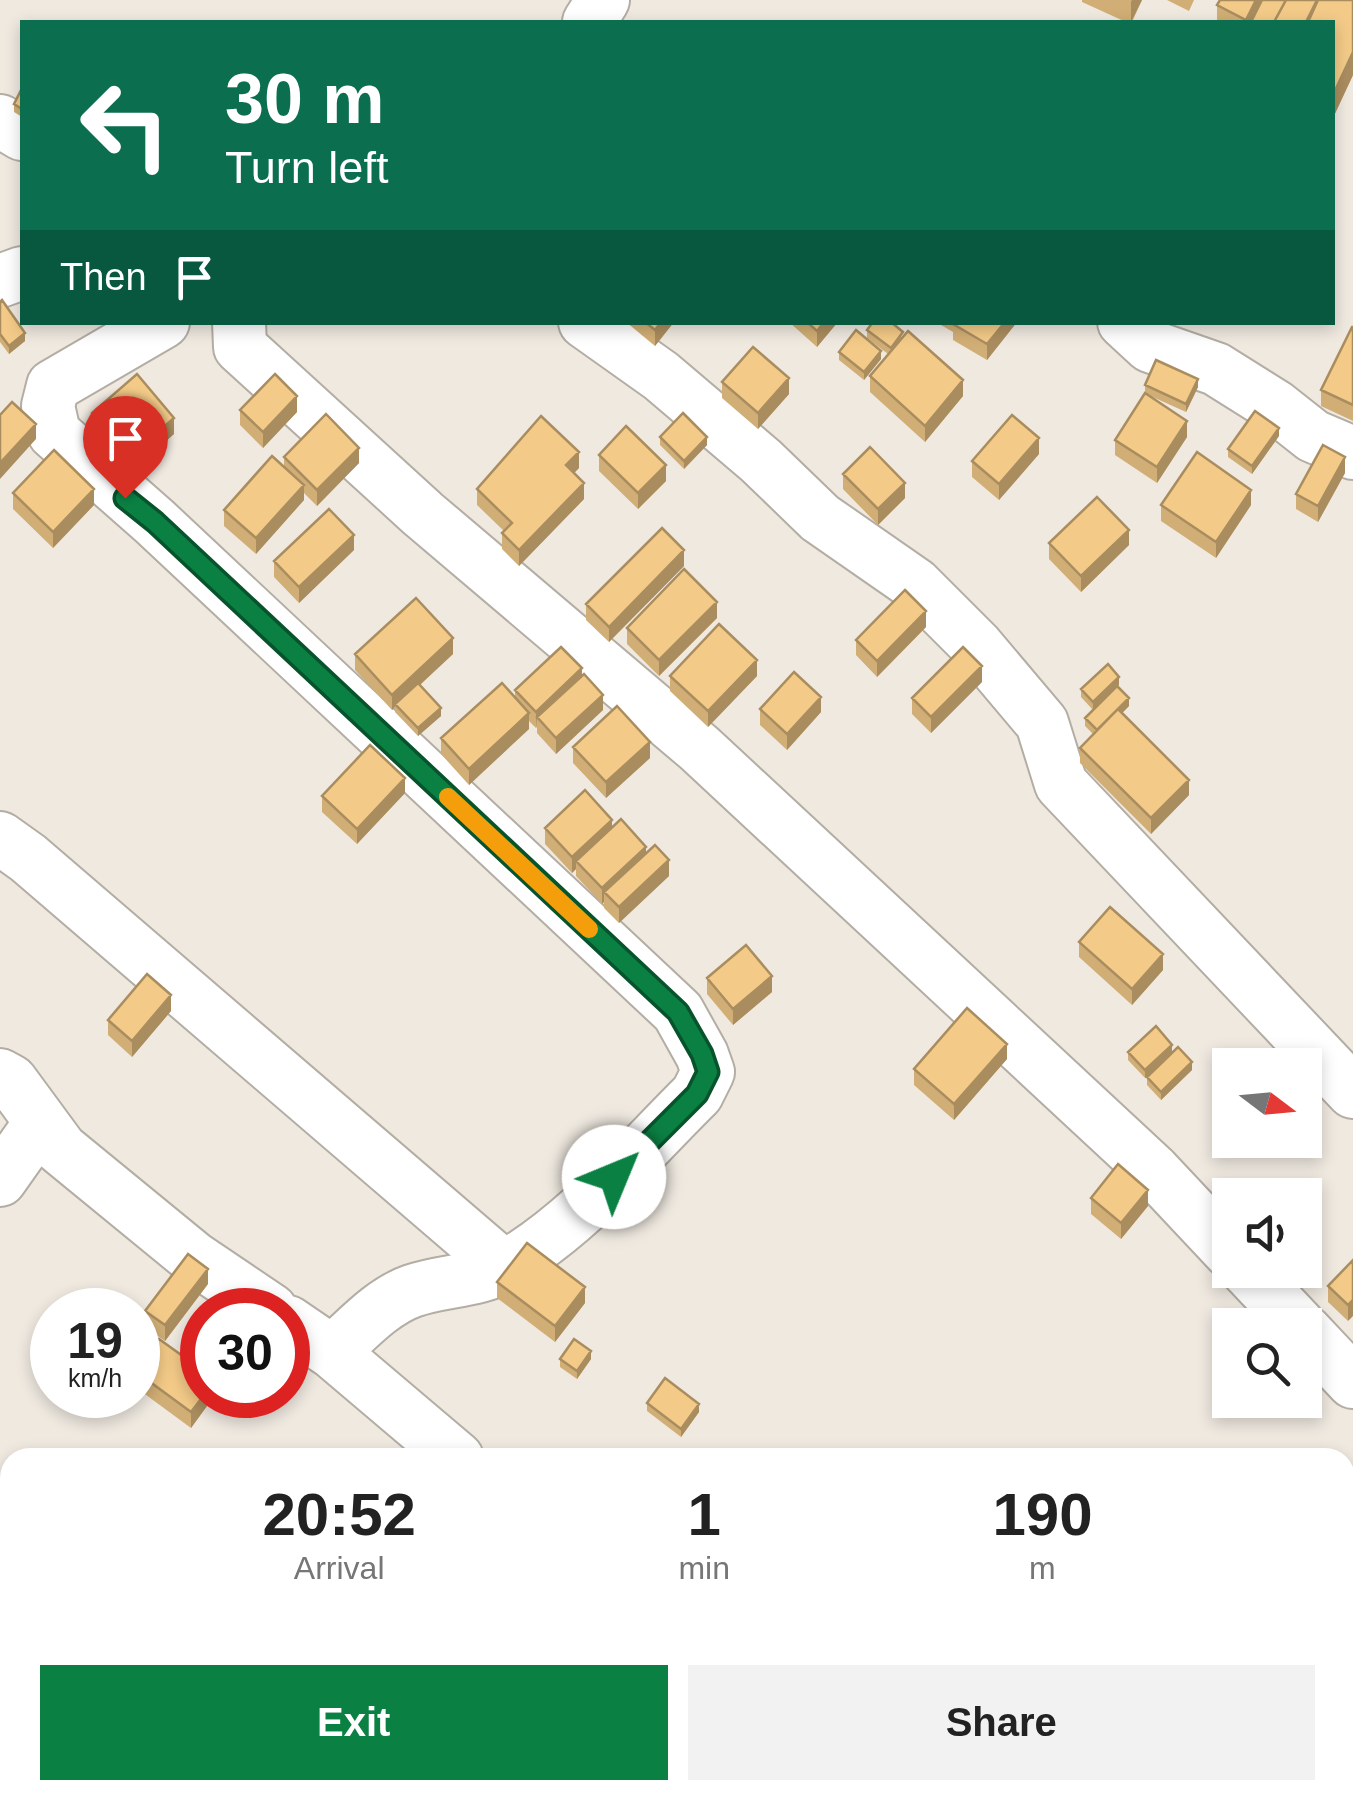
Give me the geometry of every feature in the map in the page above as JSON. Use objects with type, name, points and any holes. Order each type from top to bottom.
[{"type":"street","points":[[158,325],[54,386],[48,406],[54,433],[170,536],[678,1012],[708,1072],[697,1094],[558,1233],[504,1267],[475,1278],[414,1290],[393,1300],[332,1352]]},
{"type":"street","points":[[239,325],[240,347],[423,514],[699,748],[1152,1170],[1212,1233]]},
{"type":"street","points":[[589,325],[661,376],[762,461],[820,518],[915,584],[965,634],[1042,723],[1060,784],[1353,1092]]},
{"type":"street","points":[[1127,325],[1150,346],[1216,369],[1275,406],[1313,436],[1353,453]]},
{"type":"street","points":[[0,838],[504,1267]]},
{"type":"street","points":[[0,1076],[12,1080],[60,1149],[194,1258],[238,1288]]},
{"type":"street","points":[[0,1180],[41,1122]]},
{"type":"street","points":[[1264,1288],[1283,1308]]},
{"type":"street","points":[[310,1337],[444,1448]]},
{"type":"street","points":[[1322,1349],[1353,1382]]},
{"type":"building","points":[[1220,0],[1256,0],[1246,20],[1217,5]]},
{"type":"building","points":[[1262,0],[1286,0],[1275,20],[1252,20]]},
{"type":"building","points":[[1286,0],[1317,0],[1307,20],[1275,20]]},
{"type":"building","points":[[1318,0],[1353,0],[1353,52],[1335,91],[1335,20],[1309,20]]},
{"type":"building","points":[[2,300],[25,333],[9,346],[0,334]]},
{"type":"building","points":[[871,325],[895,325],[903,332],[891,348],[867,330]]},
{"type":"building","points":[[955,325],[1003,325],[987,344]]},
{"type":"building","points":[[1353,327],[1353,405],[1321,390]]},
{"type":"building","points":[[856,330],[881,351],[864,372],[839,352]]},
{"type":"building","points":[[908,331],[963,380],[925,426],[870,376]]},
{"type":"building","points":[[753,347],[789,378],[758,413],[722,382]]},
{"type":"building","points":[[1156,360],[1198,379],[1186,404],[1145,385]]},
{"type":"building","points":[[137,374],[174,418],[130,456],[92,413]]},
{"type":"building","points":[[275,374],[297,396],[263,432],[240,410]]},
{"type":"building","points":[[1145,393],[1187,421],[1157,467],[1115,440]]},
{"type":"building","points":[[12,402],[36,424],[0,463],[0,415]]},
{"type":"building","points":[[1255,411],[1279,428],[1252,466],[1228,449]]},
{"type":"building","points":[[683,413],[707,437],[684,461],[660,437]]},
{"type":"building","points":[[326,414],[359,448],[317,490],[284,457]]},
{"type":"building","points":[[1012,415],[1039,438],[999,484],[972,461]]},
{"type":"building","points":[[541,416],[579,452],[566,465],[584,483],[519,550],[502,533],[512,523],[477,489]]},
{"type":"building","points":[[626,426],[666,465],[638,493],[599,455]]},
{"type":"building","points":[[1323,445],[1345,457],[1318,506],[1296,494]]},
{"type":"building","points":[[870,447],[905,483],[878,509],[843,474]]},
{"type":"building","points":[[54,450],[94,489],[53,532],[13,493]]},
{"type":"building","points":[[1197,452],[1251,490],[1216,542],[1161,505]]},
{"type":"building","points":[[272,456],[304,485],[256,538],[224,510]]},
{"type":"building","points":[[1097,497],[1129,530],[1081,576],[1049,543]]},
{"type":"building","points":[[329,509],[354,535],[299,587],[274,561]]},
{"type":"building","points":[[662,528],[684,550],[609,627],[586,604]]},
{"type":"building","points":[[684,569],[717,602],[659,660],[627,628]]},
{"type":"building","points":[[905,590],[926,611],[877,661],[856,640]]},
{"type":"building","points":[[416,598],[453,638],[392,695],[355,654]]},
{"type":"building","points":[[719,624],[757,660],[708,711],[670,676]]},
{"type":"building","points":[[561,647],[582,668],[536,712],[515,690]]},
{"type":"building","points":[[963,647],[982,666],[931,717],[912,698]]},
{"type":"building","points":[[1108,664],[1119,677],[1093,702],[1081,689]]},
{"type":"building","points":[[794,672],[821,697],[787,734],[760,709]]},
{"type":"building","points":[[584,674],[603,695],[556,738],[537,717]]},
{"type":"building","points":[[418,683],[441,708],[418,728],[395,704]]},
{"type":"building","points":[[502,683],[529,713],[469,769],[441,738]]},
{"type":"building","points":[[1117,686],[1129,698],[1097,730],[1085,718]]},
{"type":"building","points":[[617,706],[650,742],[606,782],[573,747]]},
{"type":"building","points":[[1118,709],[1189,780],[1151,818],[1080,748]]},
{"type":"building","points":[[370,745],[405,778],[357,829],[322,796]]},
{"type":"building","points":[[585,790],[612,820],[572,857],[545,828]]},
{"type":"building","points":[[621,819],[646,847],[602,888],[576,861]]},
{"type":"building","points":[[655,845],[669,860],[619,907],[604,892]]},
{"type":"building","points":[[1110,907],[1163,954],[1132,989],[1079,942]]},
{"type":"building","points":[[746,945],[772,976],[733,1009],[707,978]]},
{"type":"building","points":[[147,974],[171,995],[132,1041],[108,1020]]},
{"type":"building","points":[[967,1008],[1007,1044],[954,1104],[914,1069]]},
{"type":"building","points":[[1156,1026],[1172,1045],[1145,1070],[1128,1052]]},
{"type":"building","points":[[1178,1047],[1192,1062],[1161,1092],[1147,1077]]},
{"type":"building","points":[[1118,1164],[1148,1190],[1121,1223],[1091,1198]]},
{"type":"building","points":[[527,1243],[585,1287],[555,1326],[497,1282]]},
{"type":"building","points":[[188,1254],[208,1269],[193,1288],[180,1288],[180,1305],[165,1325],[160,1322],[160,1291]]},
{"type":"building","points":[[1353,1260],[1353,1300],[1348,1305],[1328,1286]]},
{"type":"building","points":[[574,1339],[591,1351],[577,1371],[560,1359]]},
{"type":"building","points":[[160,1340],[180,1354],[180,1404],[160,1389]]},
{"type":"building","points":[[665,1378],[699,1404],[681,1429],[647,1403]]},
{"type":"slow traffic","points":[[448,797],[589,929]]},
{"type":"route","points":[[125,498],[678,1012],[708,1072],[697,1094],[614,1177]]}]
